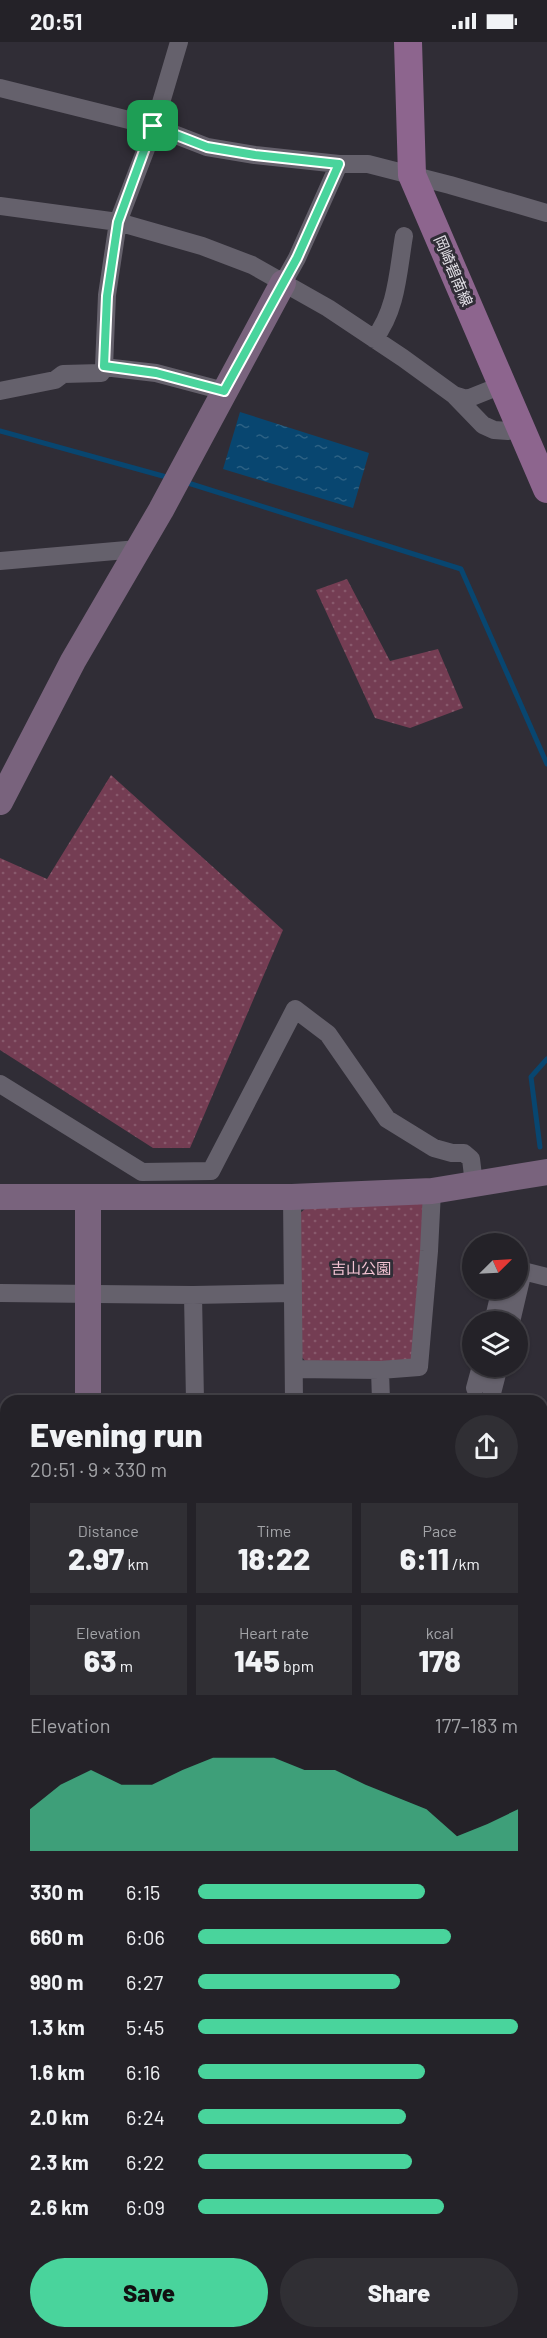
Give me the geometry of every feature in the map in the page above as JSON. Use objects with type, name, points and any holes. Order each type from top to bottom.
[{"type":"main road","name":"岡崎碧南線","points":[[408,42],[412,175],[547,489]]},
{"type":"street","points":[[0,391],[55,380],[63,374],[101,373],[104,366],[107,296],[118,222],[153,126],[179,42]]},
{"type":"street","points":[[0,88],[153,126],[207,147],[255,155],[339,164],[368,164],[547,213]]},
{"type":"street","points":[[0,802],[73,661],[161,510],[297,258],[339,164]]},
{"type":"street","points":[[0,206],[118,222],[202,246],[252,265],[328,308],[454,394],[483,424],[494,430],[508,431],[520,426]]},
{"type":"street","points":[[374,339],[387,318],[392,304],[404,236]]},
{"type":"street","points":[[104,366],[156,373],[224,391]]},
{"type":"street","points":[[454,394],[467,399],[502,385]]},
{"type":"street","points":[[0,561],[138,549]]},
{"type":"street","points":[[0,1084],[142,1172],[211,1171],[295,1009],[328,1034],[387,1119],[434,1148],[452,1154],[464,1153],[471,1159],[474,1184]]},
{"type":"street","points":[[0,1197],[292,1197],[432,1191],[547,1172]]},
{"type":"street","points":[[294,1369],[419,1368],[432,1191]]},
{"type":"street","points":[[88,1197],[88,1395]]},
{"type":"street","points":[[292,1197],[294,1395]]},
{"type":"street","points":[[528,1273],[547,1277]]},
{"type":"street","points":[[0,1293],[293,1293]]},
{"type":"street","points":[[193,1294],[195,1395]]},
{"type":"street","points":[[380,1370],[381,1395]]},
{"type":"street","points":[[487,1377],[489,1395]]},
{"type":"green space","points":[[347,579],[390,661],[438,649],[463,708],[410,728],[375,718],[316,590]]},
{"type":"green space","points":[[111,775],[283,930],[190,1148],[153,1148],[0,1050],[0,858],[47,879]]},
{"type":"green space","name":"吉山公園","points":[[423,1201],[426,1206],[411,1362],[306,1362],[300,1355],[300,1213],[305,1209]]},
{"type":"water","points":[[240,412],[369,453],[353,508],[223,469]]},
{"type":"waterway","points":[[0,431],[170,478]]},
{"type":"waterway","points":[[185,482],[461,569],[547,764]]},
{"type":"waterway","points":[[540,1147],[531,1077],[547,1059]]},
{"type":"route","points":[[153,126],[207,147],[255,155],[339,164],[297,258],[224,391],[156,373],[104,366],[107,296],[118,222],[153,126]]}]
